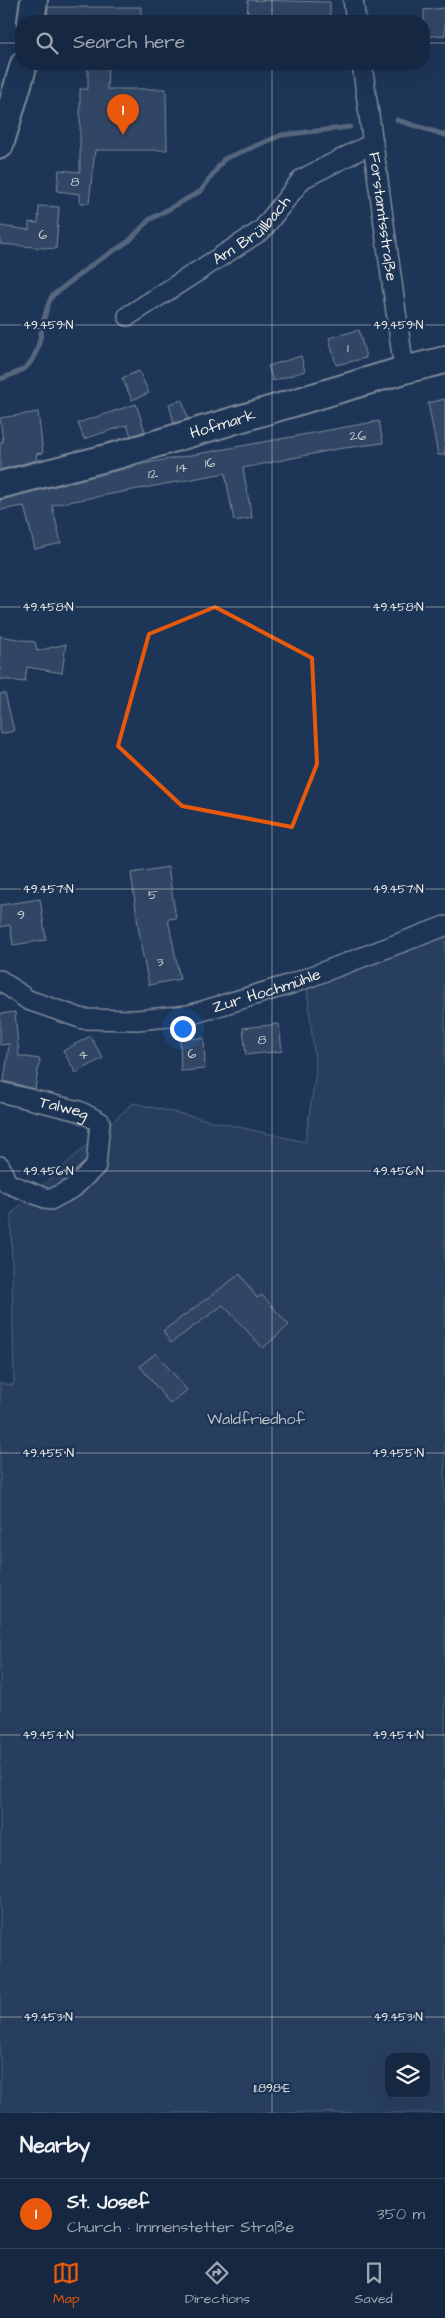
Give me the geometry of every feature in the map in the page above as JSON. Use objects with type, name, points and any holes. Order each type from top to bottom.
[{"type":"street","points":[[32,15],[34,0]]},
{"type":"street","points":[[353,0],[355,15]]},
{"type":"street","points":[[0,145],[22,70]]},
{"type":"street","name":"Forstamtsstraße","points":[[363,70],[404,370]]},
{"type":"street","name":"Am Brüllbach","points":[[128,316],[262,230],[302,179],[373,143]]},
{"type":"street","name":"Hofmark","points":[[0,485],[118,455],[404,370],[445,360]]},
{"type":"street","name":"Zur Hochmühle","points":[[0,980],[28,1000],[83,1019],[137,1020],[189,1015],[291,984],[445,926]]},
{"type":"street","name":"Talweg","points":[[0,1092],[78,1111],[100,1122],[96,1166],[73,1188],[50,1200],[4,1174]]},
{"type":"highlighted area","points":[[215,607],[312,658],[317,764],[292,827],[182,806],[118,746],[149,634]]},
{"type":"green space","name":"Waldfriedhof","points":[[445,926],[445,2113],[0,2113],[0,1383],[14,1385],[11,1214],[133,1103],[305,1142],[316,1071],[307,988]]},
{"type":"building","points":[[248,0],[330,2],[330,15],[247,15]]},
{"type":"building","points":[[48,7],[141,7],[141,15],[47,15]]},
{"type":"building","points":[[445,8],[445,35],[430,36],[430,15],[424,15],[424,10]]},
{"type":"building","points":[[88,70],[108,70],[107,89],[166,89],[167,150],[95,150],[89,203],[80,203],[80,194],[57,191],[59,170],[80,172],[80,89],[88,89]]},
{"type":"building","points":[[39,206],[59,207],[56,249],[0,244],[0,226],[29,230],[29,222],[38,223]]},
{"type":"building","points":[[359,330],[366,358],[336,365],[329,338]]},
{"type":"building","points":[[301,356],[305,371],[273,381],[268,366]]},
{"type":"building","points":[[139,371],[149,393],[132,400],[122,378]]},
{"type":"building","points":[[445,399],[445,455],[438,455],[428,403]]},
{"type":"building","points":[[182,400],[188,419],[174,423],[169,404]]},
{"type":"building","points":[[136,404],[145,431],[131,436],[127,425],[84,439],[78,423]]},
{"type":"building","points":[[38,412],[43,453],[36,454],[37,460],[0,470],[0,442],[3,442],[0,418]]},
{"type":"building","points":[[379,421],[383,443],[337,449],[243,468],[252,518],[234,521],[225,473],[52,505],[61,543],[35,549],[24,506],[0,510],[0,500],[142,464]]},
{"type":"building","points":[[0,636],[35,642],[37,651],[66,644],[62,673],[27,667],[25,682],[0,679]]},
{"type":"building","points":[[5,693],[14,731],[0,734],[0,694]]},
{"type":"building","points":[[168,867],[176,918],[168,919],[180,979],[149,985],[141,946],[131,873]]},
{"type":"building","points":[[40,899],[46,940],[13,945],[10,925],[0,927],[0,905]]},
{"type":"building","points":[[15,1012],[19,1056],[40,1059],[35,1089],[4,1081],[9,1044],[0,1045],[0,1014]]},
{"type":"building","points":[[279,1024],[282,1051],[246,1055],[243,1028]]},
{"type":"building","points":[[90,1036],[103,1058],[76,1073],[63,1051]]},
{"type":"building","points":[[204,1038],[205,1069],[181,1071],[180,1039]]},
{"type":"building","points":[[240,1274],[257,1298],[262,1295],[289,1325],[263,1348],[223,1305],[171,1343],[163,1331]]},
{"type":"building","points":[[156,1353],[187,1390],[170,1404],[140,1366]]},
{"type":"waterway","points":[[397,120],[445,135]]},
{"type":"waterway","points":[[0,379],[22,370],[31,361],[36,353],[45,314],[52,296],[93,264],[129,241],[149,220],[201,191],[224,159],[282,135],[350,127]]},
{"type":"place","name":"St. Josef","points":[[123,135]]}]
